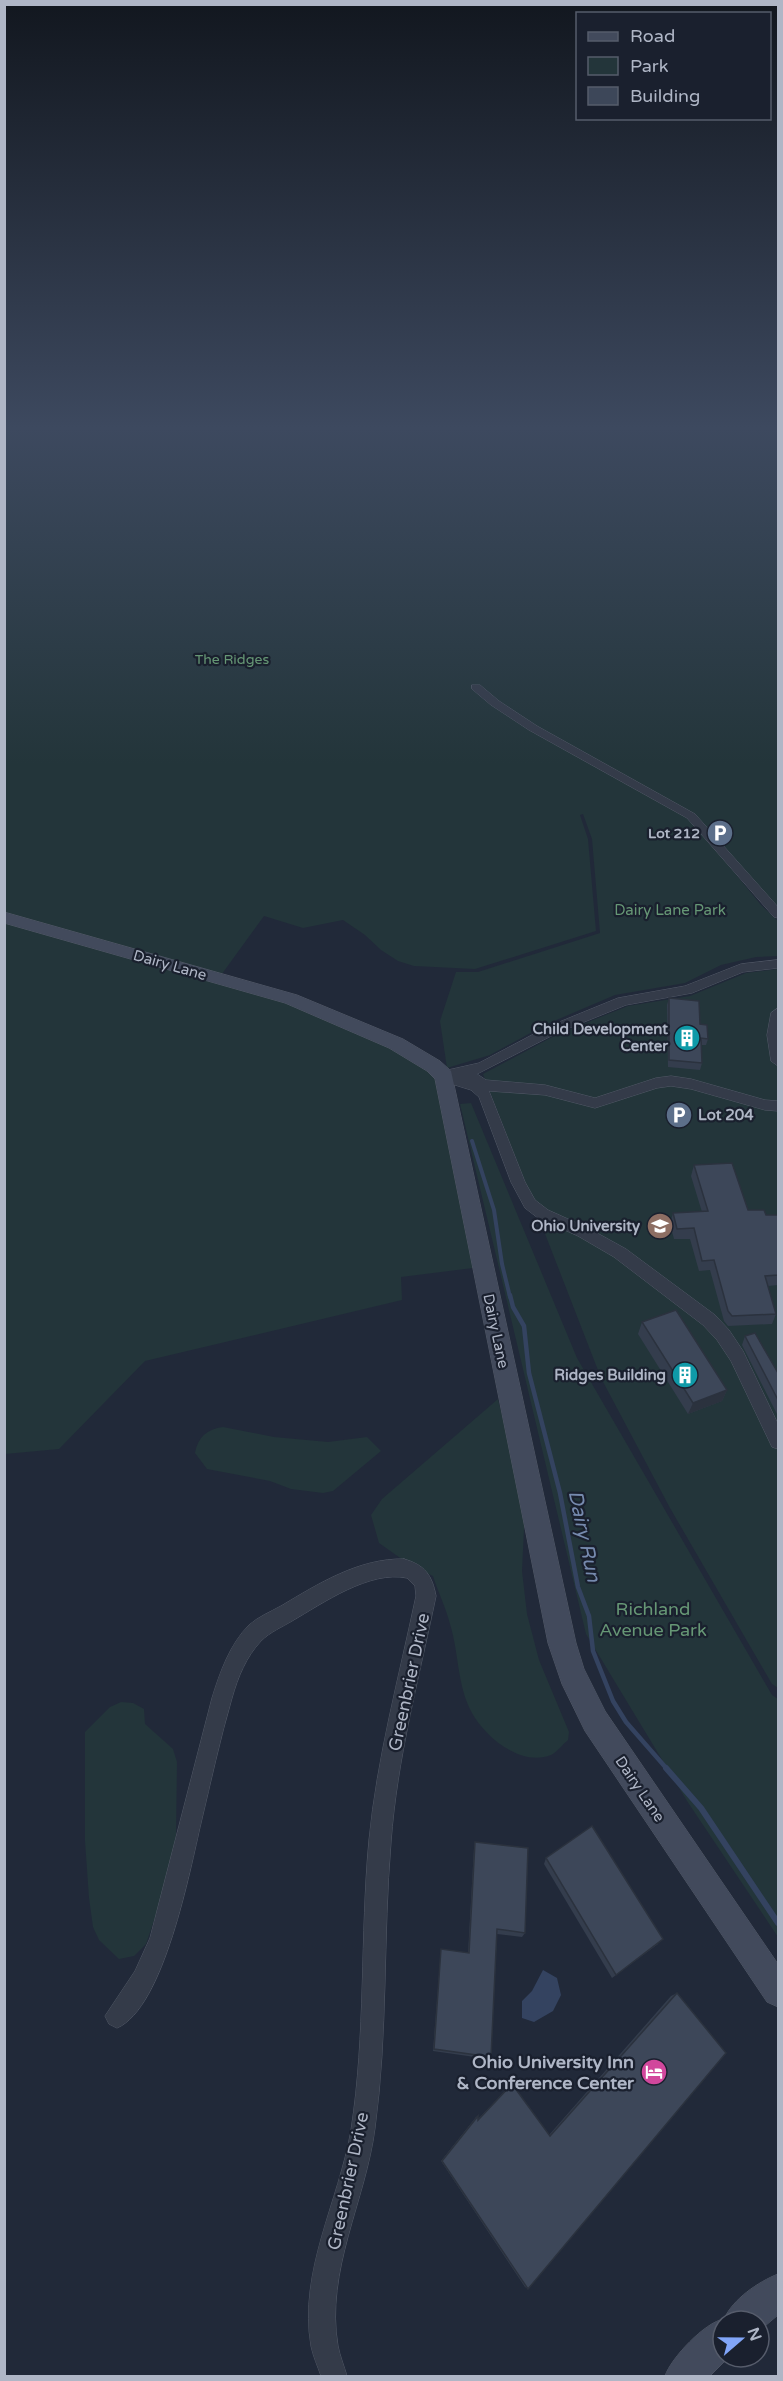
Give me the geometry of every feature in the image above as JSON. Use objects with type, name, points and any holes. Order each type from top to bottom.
[{"type":"street","points":[[476,687],[495,703],[533,728],[691,816],[778,914]]},
{"type":"street","name":"Dairy Lane","points":[[4,917],[291,999],[396,1045],[435,1066],[444,1076],[562,1643],[572,1674],[595,1721],[778,1991]]},
{"type":"street","points":[[444,1076],[484,1066],[552,1030],[623,1001],[687,990],[741,968],[778,964]]},
{"type":"street","points":[[778,1013],[774,1035],[778,1061]]},
{"type":"street","points":[[444,1076],[475,1077],[482,1085],[545,1090],[595,1103],[656,1083],[681,1082],[765,1105],[778,1106]]},
{"type":"street","points":[[444,1076],[476,1086],[485,1095],[518,1182],[530,1204],[543,1214],[584,1232],[620,1253],[709,1320],[723,1335],[749,1378],[778,1441]]},
{"type":"street","name":"Greenbrier Drive","points":[[117,2016],[137,1993],[155,1952],[179,1876],[216,1717],[237,1662],[255,1633],[340,1582],[394,1567],[406,1568],[421,1577],[426,1596],[399,1717],[380,1839],[362,2130],[324,2285],[322,2331],[329,2366],[334,2376]]},
{"type":"street","points":[[757,2309],[778,2292]]},
{"type":"street","points":[[684,2376],[711,2349]]},
{"type":"green space","name":"The Ridges","points":[[4,542],[778,542],[778,914],[702,826],[670,807],[694,823],[761,905],[778,921],[778,956],[756,957],[721,965],[685,983],[615,995],[547,1024],[490,1055],[447,1068],[440,1021],[456,972],[478,972],[600,933],[592,839],[583,814],[580,815],[588,839],[596,931],[475,969],[414,966],[398,961],[343,920],[303,928],[264,916],[219,978],[261,989],[435,1066],[473,1268],[401,1277],[402,1300],[145,1361],[59,1449],[5,1454]]},
{"type":"green space","name":"Ohio University","points":[[778,969],[778,1688],[772,1684],[670,1508],[601,1378],[483,1074],[556,1035],[628,1006],[690,996],[746,973]]},
{"type":"green space","name":"Richland Avenue Park","points":[[471,1103],[577,1358],[772,1695],[778,1699],[778,1937],[687,1801],[586,1634],[460,1104]]},
{"type":"green space","points":[[498,1399],[525,1508],[522,1571],[527,1614],[539,1660],[569,1732],[568,1740],[555,1752],[540,1758],[528,1757],[505,1748],[478,1722],[467,1703],[453,1635],[433,1576],[413,1567],[379,1543],[371,1515],[382,1499]]},
{"type":"green space","points":[[223,1427],[274,1437],[328,1442],[367,1437],[381,1451],[333,1491],[323,1493],[291,1489],[270,1481],[207,1469],[195,1453],[196,1447],[204,1435]]},
{"type":"green space","points":[[121,1702],[133,1703],[144,1709],[145,1724],[173,1749],[177,1762],[176,1836],[172,1867],[146,1944],[134,1956],[119,1959],[99,1940],[93,1927],[85,1841],[85,1732],[110,1707]]},
{"type":"water","points":[[543,1970],[557,1978],[561,1995],[553,2011],[534,2022],[522,2018],[522,2001],[532,1991]]},
{"type":"building","name":"Child Development Center","points":[[669,998],[699,1001],[700,1024],[707,1025],[708,1039],[701,1038],[702,1063],[669,1060]]},
{"type":"building","points":[[732,1163],[748,1210],[764,1210],[766,1215],[778,1215],[778,1275],[765,1276],[776,1314],[732,1316],[728,1311],[714,1260],[702,1261],[694,1228],[677,1229],[673,1213],[708,1211],[694,1165]]},
{"type":"building","name":"Ridges Building","points":[[676,1310],[727,1390],[693,1403],[642,1322]]},
{"type":"building","points":[[755,1333],[778,1373],[778,1400],[745,1336]]},
{"type":"building","points":[[592,1826],[663,1939],[616,1975],[546,1858]]},
{"type":"building","points":[[475,1842],[528,1848],[525,1933],[497,1929],[491,2057],[434,2049],[441,1949],[469,1953]]},
{"type":"building","name":"Ohio University Inn & Conference Center","points":[[677,1993],[726,2053],[528,2289],[442,2161],[478,2116],[478,2120],[512,2084],[550,2136]]},
{"type":"waterway","name":"Dairy Run","points":[[472,1141],[494,1210],[502,1264],[510,1297]]},
{"type":"waterway","name":"Dairy Run","points":[[510,1295],[513,1307],[524,1326],[529,1373],[560,1493],[578,1587],[589,1616],[593,1651],[613,1701],[626,1722],[667,1769]]},
{"type":"waterway","name":"Dairy Run","points":[[666,1768],[701,1808],[778,1923]]},
{"type":"place","name":"Lot 212","points":[[720,833]]},
{"type":"place","name":"Child Development Center","points":[[687,1038]]},
{"type":"place","name":"Lot 204","points":[[679,1115]]},
{"type":"place","name":"Ohio University","points":[[660,1226]]},
{"type":"place","name":"Ridges Building","points":[[685,1375]]},
{"type":"place","name":"Ohio University Inn & Conference Center","points":[[654,2072]]},
{"type":"park label","name":"Dairy Lane Park","points":[[670,910]]}]
